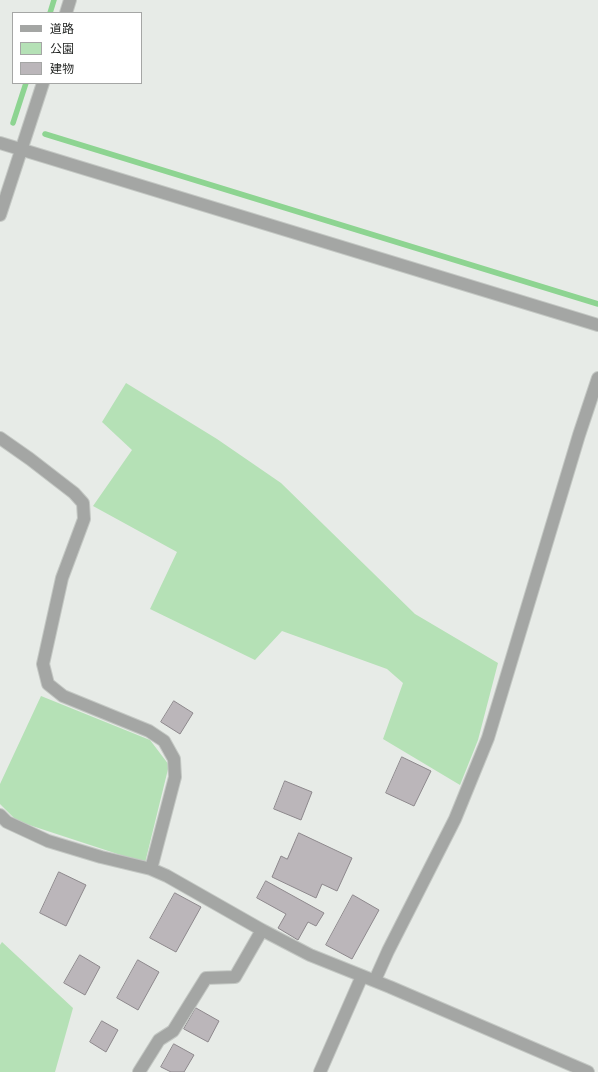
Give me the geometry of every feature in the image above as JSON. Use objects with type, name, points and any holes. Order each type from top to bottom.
[{"type":"street","points":[[66,12],[70,0]]},
{"type":"street","points":[[0,215],[43,84]]},
{"type":"street","points":[[0,143],[598,325]]},
{"type":"street","points":[[375,980],[455,818],[488,738],[579,435],[598,378]]},
{"type":"street","points":[[0,438],[74,493],[83,503],[84,519],[62,578],[43,664],[48,684],[63,696],[149,731],[164,741],[174,759],[175,777],[151,869]]},
{"type":"street","points":[[0,815],[6,822],[48,841],[101,857],[151,869],[167,876],[262,930],[310,955],[375,980],[587,1072]]},
{"type":"street","points":[[139,1072],[159,1040],[174,1031],[206,978],[234,977],[262,930]]},
{"type":"street","points":[[320,1072],[362,976]]},
{"type":"green space","points":[[126,383],[217,439],[281,483],[415,614],[498,663],[478,740],[460,785],[383,739],[403,683],[387,669],[282,631],[255,660],[150,609],[177,552],[93,506],[132,450],[102,422]]},
{"type":"green space","points":[[41,696],[150,740],[169,765],[145,863],[17,821],[0,804],[0,784]]},
{"type":"green space","points":[[2,942],[73,1008],[55,1072],[0,1072],[0,945]]},
{"type":"building","points":[[174,701],[193,713],[180,734],[161,722]]},
{"type":"building","points":[[402,757],[431,771],[414,806],[386,793]]},
{"type":"building","points":[[285,781],[312,792],[301,820],[274,809]]},
{"type":"building","points":[[299,833],[352,858],[337,891],[322,884],[316,898],[272,877],[281,856],[287,859]]},
{"type":"building","points":[[59,872],[86,885],[66,926],[40,913]]},
{"type":"building","points":[[266,881],[324,913],[316,926],[308,922],[298,940],[278,928],[286,914],[257,898]]},
{"type":"building","points":[[175,893],[201,907],[176,952],[150,938]]},
{"type":"building","points":[[353,895],[379,910],[352,959],[326,945]]},
{"type":"building","points":[[80,955],[100,967],[85,995],[64,983]]},
{"type":"building","points":[[138,960],[159,972],[138,1010],[117,998]]},
{"type":"building","points":[[196,1008],[219,1021],[208,1042],[184,1029]]},
{"type":"building","points":[[102,1021],[118,1030],[106,1052],[90,1042]]},
{"type":"building","points":[[174,1044],[194,1055],[184,1072],[171,1072],[161,1067]]},
{"type":"waterway","points":[[50,12],[54,0]]},
{"type":"waterway","points":[[13,123],[26,84]]},
{"type":"waterway","points":[[45,134],[598,304]]}]
